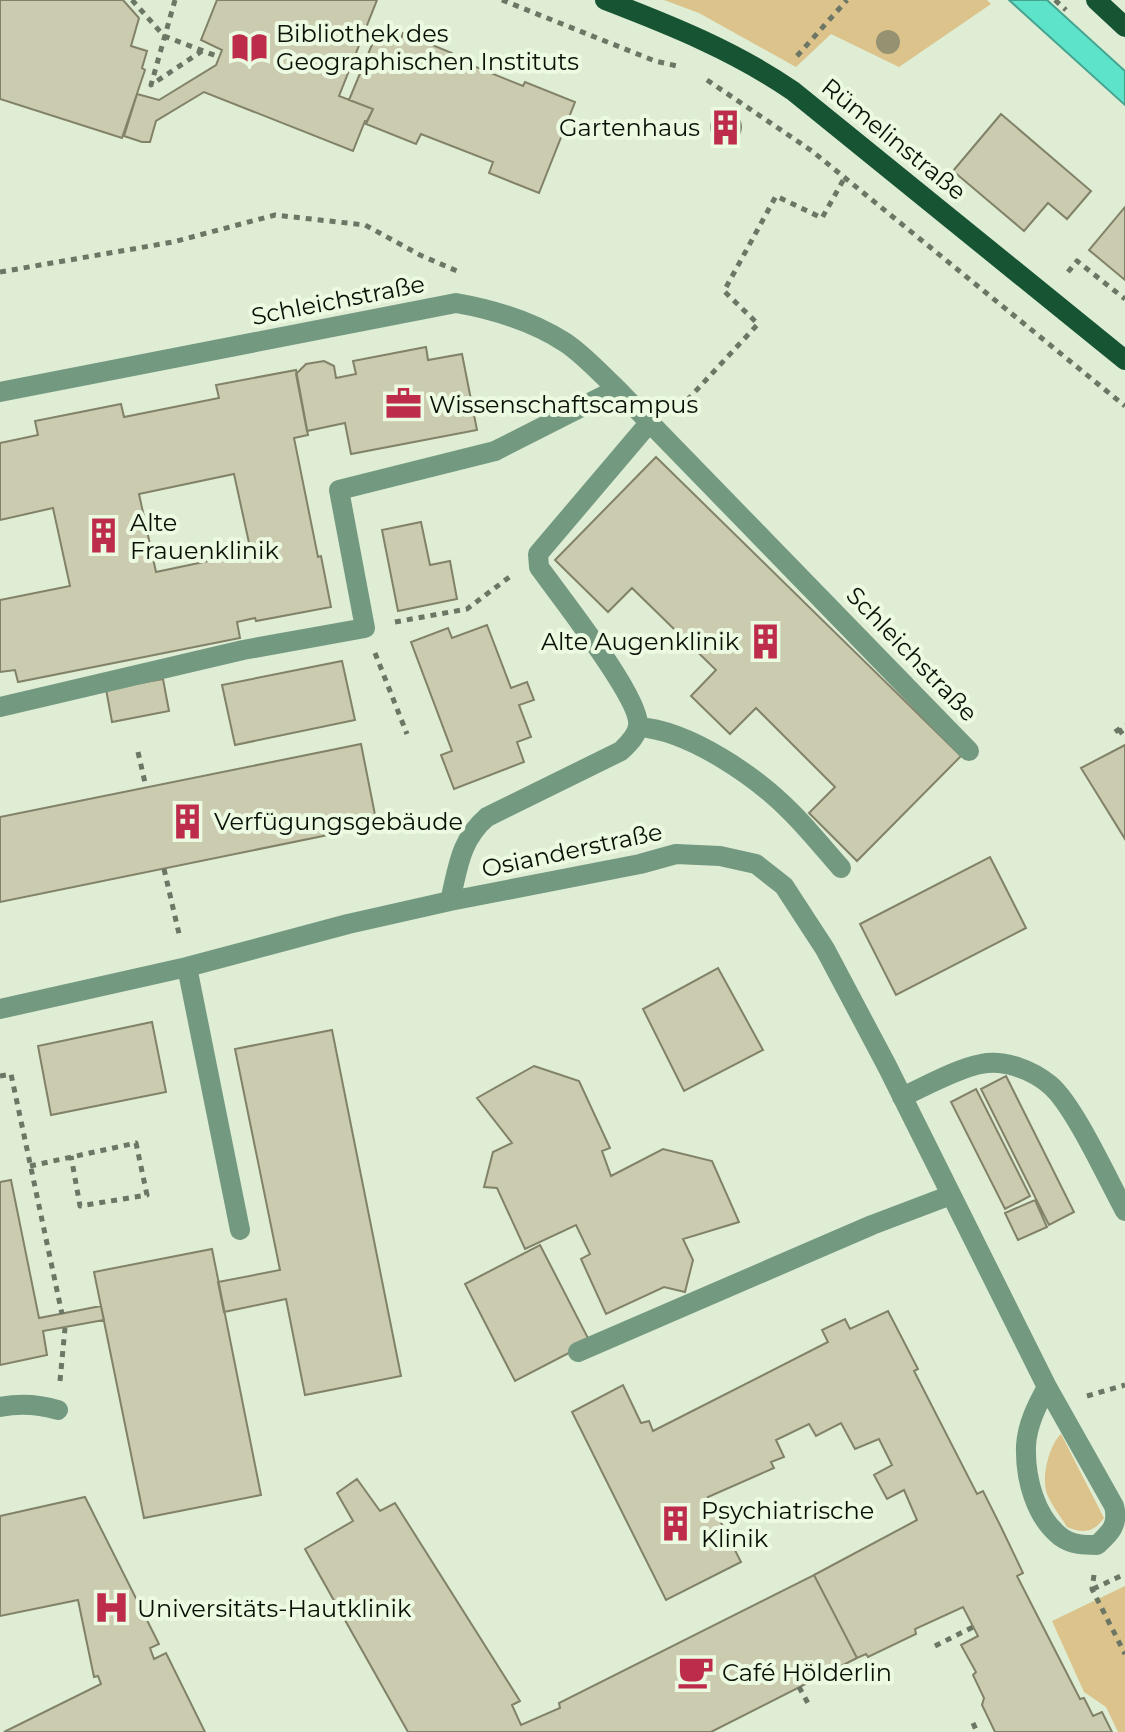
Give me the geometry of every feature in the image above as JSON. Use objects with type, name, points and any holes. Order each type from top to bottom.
[{"type":"main road","name":"Rümelinstraße","points":[[605,0],[694,36],[751,64],[793,91],[1125,360]]},
{"type":"main road","points":[[1096,0],[1125,27]]},
{"type":"street","name":"Schleichstraße","points":[[0,392],[456,303],[495,310],[534,324],[569,345],[655,426],[969,751]]},
{"type":"street","points":[[0,707],[243,650],[365,628],[339,490],[495,451],[617,389]]},
{"type":"street","points":[[450,901],[466,839],[474,828],[487,817],[621,751],[638,727],[637,711],[622,684],[539,567],[538,554],[655,426]]},
{"type":"street","points":[[638,727],[674,734],[743,773],[790,811],[841,868]]},
{"type":"street","name":"Osianderstraße","points":[[0,1009],[187,967],[348,924],[676,854],[720,856],[756,864],[784,886],[825,949],[1047,1387],[1114,1506],[1117,1517],[1114,1527],[1097,1545]]},
{"type":"street","points":[[187,967],[240,1230]]},
{"type":"street","points":[[902,1097],[982,1064],[1013,1065],[1033,1073],[1051,1085],[1065,1102],[1125,1211]]},
{"type":"street","points":[[578,1352],[872,1225],[951,1195]]},
{"type":"street","points":[[1047,1387],[1034,1410],[1026,1445],[1030,1488],[1041,1512],[1062,1537],[1076,1544],[1097,1545]]},
{"type":"street","points":[[0,1407],[39,1404],[58,1410]]},
{"type":"path","points":[[132,0],[164,36],[219,57]]},
{"type":"path","points":[[175,0],[151,85],[202,51]]},
{"type":"path","points":[[502,0],[655,61],[690,69]]},
{"type":"path","points":[[801,52],[847,0]]},
{"type":"path","points":[[702,77],[774,123],[845,177],[1125,406]]},
{"type":"path","points":[[655,426],[758,324],[724,291],[776,196],[822,218],[845,177]]},
{"type":"path","points":[[0,272],[173,242],[275,215],[365,225],[420,255],[470,277]]},
{"type":"path","points":[[1068,272],[1077,261],[1125,299]]},
{"type":"path","points":[[407,734],[365,628],[467,609],[538,554]]},
{"type":"path","points":[[1120,729],[1125,738]]},
{"type":"path","points":[[138,752],[146,787]]},
{"type":"path","points":[[164,869],[187,967]]},
{"type":"path","points":[[0,1076],[11,1074],[62,1314]]},
{"type":"path","points":[[30,1166],[71,1156],[136,1143],[147,1195],[80,1206],[71,1156]]},
{"type":"path","points":[[58,1410],[65,1328]]},
{"type":"path","points":[[1097,1545],[1092,1589],[1125,1654]]},
{"type":"path","points":[[1092,1589],[1125,1574]]},
{"type":"path","points":[[935,1646],[973,1627]]},
{"type":"path","points":[[799,1687],[809,1705]]},
{"type":"path","points":[[973,1723],[977,1732]]},
{"type":"shaded area","points":[[664,0],[987,0],[991,4],[899,67],[831,34],[796,67],[699,13]]},
{"type":"shaded area","points":[[1061,1434],[1104,1518],[1088,1530],[1067,1527],[1045,1487],[1047,1462]]},
{"type":"shaded area","points":[[1125,1586],[1125,1732],[1118,1732],[1106,1707],[1084,1692],[1052,1621]]},
{"type":"water","points":[[1009,0],[1047,0],[1125,71],[1125,105]]},
{"type":"building","points":[[0,0],[123,0],[139,18],[131,46],[147,51],[142,68],[145,70],[122,138],[0,99]]},
{"type":"building","points":[[217,0],[377,0],[339,96],[373,109],[353,151],[204,92],[156,121],[150,142],[124,136],[137,94],[159,100],[216,65],[222,50],[201,40]]},
{"type":"building","points":[[378,30],[401,39],[403,33],[452,53],[451,57],[523,86],[525,82],[575,102],[539,193],[489,173],[493,162],[421,134],[416,144],[366,124],[373,109],[349,100]]},
{"type":"building","name":"Gartenhaus","points":[[726,112],[737,116],[741,127],[737,138],[726,142],[715,138],[711,127],[715,116]]},
{"type":"building","points":[[1001,114],[1091,191],[1067,219],[1048,203],[1024,231],[953,171]]},
{"type":"building","points":[[1125,207],[1125,280],[1089,250]]},
{"type":"building","points":[[426,347],[428,360],[462,354],[477,430],[351,454],[345,423],[307,431],[296,374],[306,364],[324,361],[334,366],[336,378],[356,374],[353,361]]},
{"type":"building","name":"Alte Frauenklinik","points":[[296,370],[308,435],[294,438],[331,607],[237,622],[240,638],[18,682],[15,670],[0,672],[0,600],[70,586],[53,508],[0,520],[0,443],[38,435],[35,421],[121,404],[124,417],[219,398],[216,385]],"holes":[[[234,474],[251,552],[156,572],[139,494]]]},
{"type":"building","name":"Alte Augenklinik","points":[[656,457],[961,756],[857,861],[809,813],[835,787],[756,708],[730,734],[691,696],[716,670],[632,588],[608,612],[555,560]]},
{"type":"building","points":[[421,522],[430,565],[450,561],[457,599],[398,611],[382,530]]},
{"type":"building","points":[[487,625],[511,688],[527,682],[534,700],[519,705],[531,737],[517,742],[524,762],[454,789],[441,755],[452,751],[411,642],[448,628],[452,638]]},
{"type":"building","points":[[342,661],[355,720],[235,745],[222,685]]},
{"type":"building","points":[[163,679],[169,711],[112,722],[106,689]]},
{"type":"building","name":"Verfügungsgebäude","points":[[361,744],[377,825],[0,902],[0,817]]},
{"type":"building","points":[[1125,745],[1125,839],[1081,768]]},
{"type":"building","points":[[990,857],[1026,928],[896,995],[860,924]]},
{"type":"building","points":[[718,968],[763,1050],[684,1091],[643,1009]]},
{"type":"building","points":[[152,1022],[166,1092],[51,1115],[38,1046]]},
{"type":"building","points":[[332,1030],[401,1376],[305,1395],[286,1299],[224,1312],[218,1282],[280,1270],[235,1049]]},
{"type":"building","points":[[534,1066],[579,1081],[610,1148],[602,1151],[611,1176],[663,1149],[712,1161],[739,1222],[683,1239],[693,1260],[685,1292],[664,1287],[606,1314],[581,1259],[590,1254],[576,1225],[525,1249],[497,1188],[484,1187],[493,1152],[512,1143],[477,1098]]},
{"type":"building","points":[[1006,1076],[1074,1212],[1049,1225],[981,1089]]},
{"type":"building","points":[[976,1089],[1030,1196],[1005,1209],[951,1102]]},
{"type":"building","points":[[11,1180],[39,1318],[101,1306],[104,1320],[43,1331],[47,1355],[0,1365],[0,1182]]},
{"type":"building","points":[[1035,1200],[1047,1227],[1018,1240],[1005,1213]]},
{"type":"building","points":[[540,1245],[590,1342],[515,1381],[465,1284]]},
{"type":"building","points":[[212,1249],[261,1495],[144,1518],[94,1272]]},
{"type":"building","name":"Psychiatrische Klinik","points":[[888,1311],[918,1369],[914,1371],[977,1494],[983,1491],[1001,1527],[1023,1573],[1017,1576],[1080,1699],[1084,1698],[1093,1716],[1102,1712],[1112,1732],[995,1732],[982,1705],[984,1698],[973,1675],[976,1672],[961,1645],[978,1636],[963,1607],[915,1629],[916,1634],[868,1657],[866,1654],[857,1658],[814,1575],[917,1520],[904,1490],[887,1499],[874,1475],[892,1465],[879,1439],[855,1449],[841,1423],[816,1436],[809,1424],[776,1440],[784,1457],[771,1462],[774,1468],[708,1497],[741,1562],[666,1600],[572,1412],[623,1385],[641,1423],[649,1421],[653,1431],[828,1342],[822,1330],[845,1319],[850,1329]]},
{"type":"building","points":[[357,1479],[380,1511],[395,1503],[520,1701],[512,1705],[521,1725],[560,1708],[559,1703],[814,1575],[857,1658],[711,1732],[408,1732],[305,1549],[353,1521],[337,1493]]},
{"type":"building","name":"Universitäts-Hautklinik","points":[[85,1497],[159,1644],[150,1648],[154,1659],[166,1653],[205,1732],[4,1732],[101,1684],[98,1676],[94,1677],[78,1600],[0,1616],[0,1516]]},
{"type":"place","name":"Bibliothek des Geographischen Instituts","points":[[250,47]]},
{"type":"place","name":"Gartenhaus","points":[[726,127]]},
{"type":"place","name":"Wissenschaftscampus","points":[[403,404]]},
{"type":"place","name":"Alte Frauenklinik","points":[[104,536]]},
{"type":"place","name":"Alte Augenklinik","points":[[765,641]]},
{"type":"place","name":"Verfügungsgebäude","points":[[188,821]]},
{"type":"place","name":"Psychiatrische Klinik","points":[[675,1524]]},
{"type":"place","name":"Universitäts-Hautklinik","points":[[111,1608]]},
{"type":"place","name":"Café Hölderlin","points":[[696,1672]]}]
